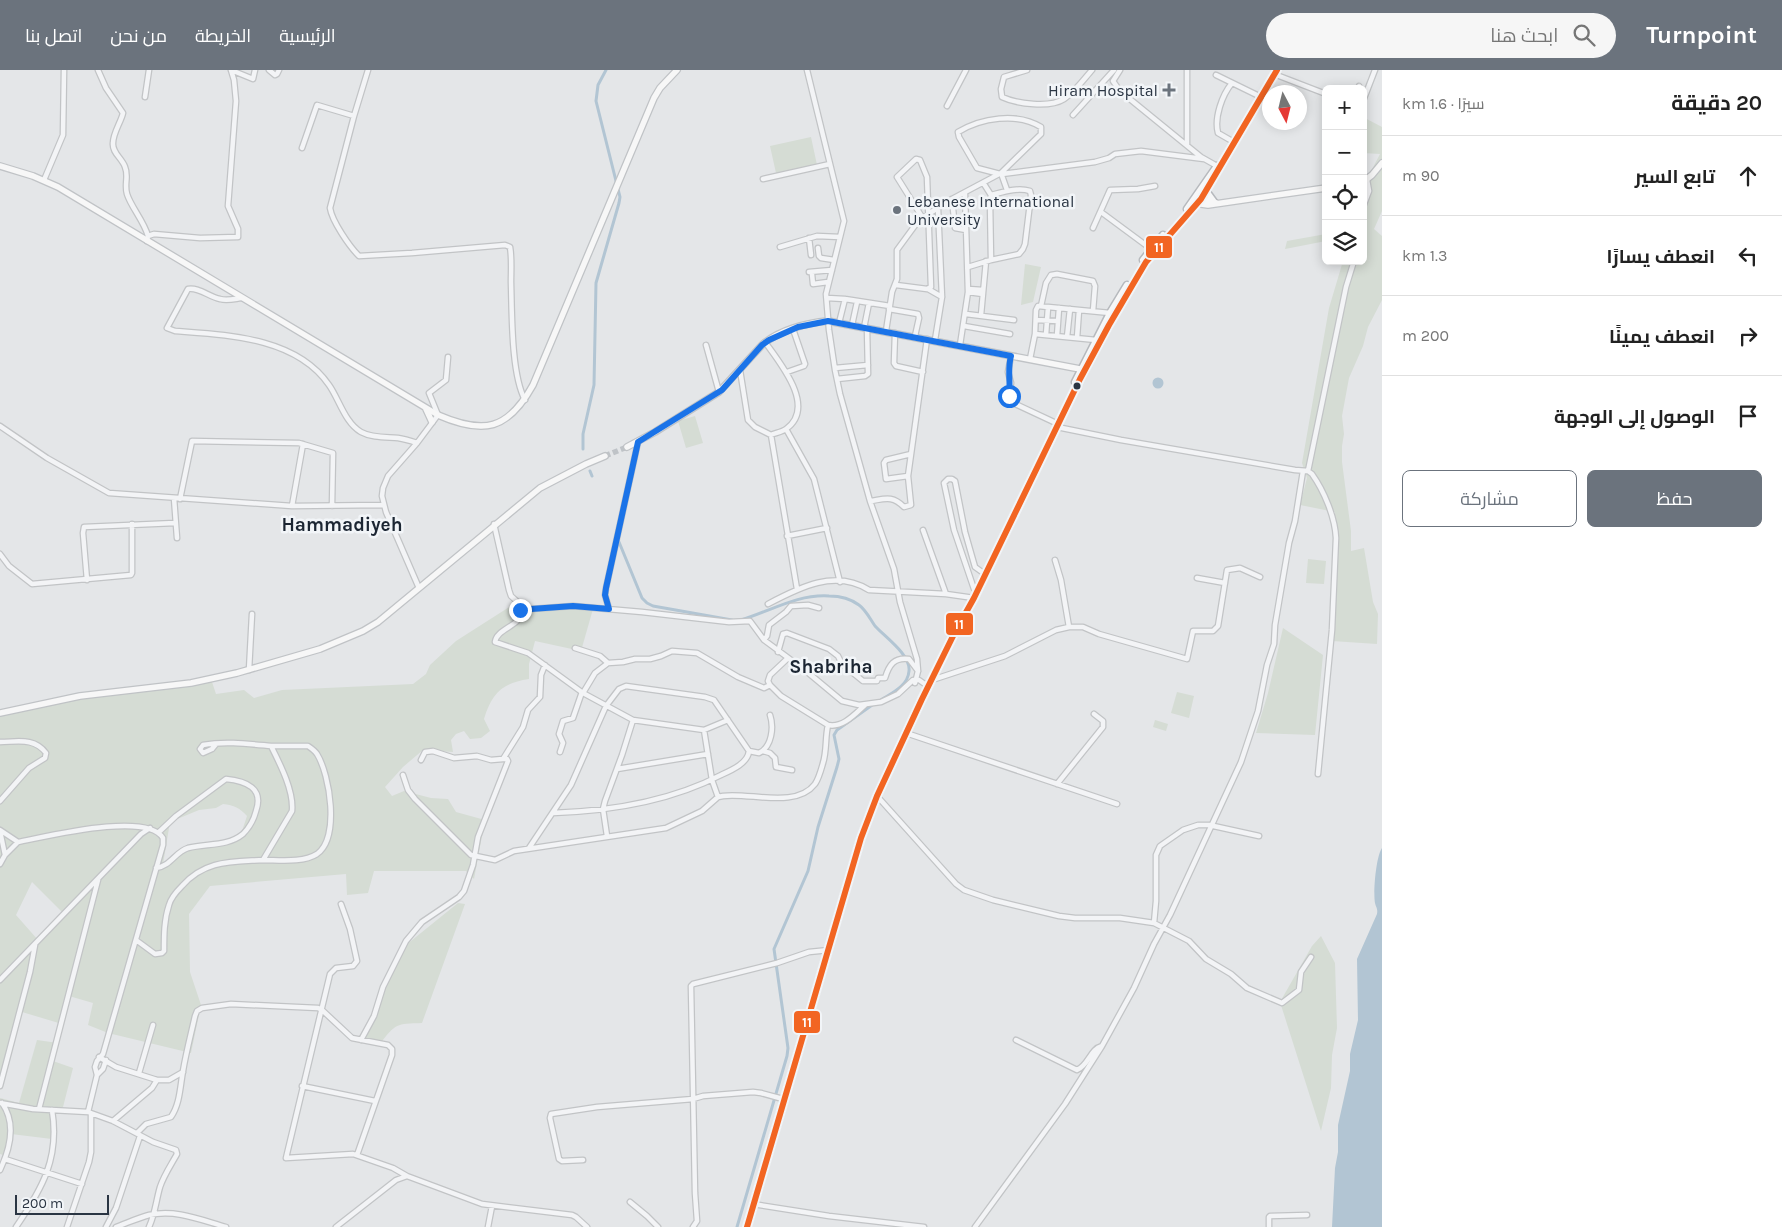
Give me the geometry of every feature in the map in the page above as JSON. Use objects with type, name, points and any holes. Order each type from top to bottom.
[{"type":"highway","points":[[973,597],[974,589],[990,560],[1110,313],[1150,249],[1197,201],[1275,71]]},
{"type":"highway","points":[[1083,370],[1146,262],[1206,191],[1275,71]]},
{"type":"highway","points":[[1206,191],[1215,203]]},
{"type":"highway","points":[[746,1227],[778,1098],[829,950],[861,838],[877,796],[928,684],[969,606],[981,576]]},
{"type":"main road","points":[[0,166],[44,180],[148,238],[241,298],[438,415],[461,424],[479,427],[506,418],[518,409],[525,400],[547,354],[616,186],[660,88],[677,70]]},
{"type":"main road","points":[[1367,178],[1382,163]]},
{"type":"main road","points":[[1197,201],[1208,205],[1322,189]]},
{"type":"main road","points":[[627,447],[718,392],[765,342],[776,335],[809,324],[828,321],[852,325],[1083,370]]},
{"type":"main road","points":[[425,407],[432,422]]},
{"type":"main road","points":[[0,713],[87,695],[191,683],[249,670],[320,650],[363,631],[378,622],[494,524],[540,488],[605,456]]},
{"type":"street","points":[[44,180],[63,135],[64,70]]},
{"type":"street","points":[[98,70],[106,88],[123,113],[113,139],[113,147],[126,168],[128,177],[127,195],[142,221],[148,238],[154,234],[220,239],[238,237],[238,229],[228,206],[236,101],[231,70]]},
{"type":"street","points":[[145,97],[148,70]]},
{"type":"street","points":[[231,70],[253,78],[255,70]]},
{"type":"street","points":[[269,70],[275,75],[279,70]]},
{"type":"street","points":[[368,70],[330,203],[332,215],[354,250],[361,256],[506,245],[510,247],[512,316],[518,385],[525,400]]},
{"type":"street","points":[[807,70],[844,221],[826,294],[837,380],[870,501],[894,569],[898,591],[916,655],[918,671],[916,681]]},
{"type":"street","points":[[947,106],[966,70]]},
{"type":"street","points":[[1028,70],[1004,77],[1001,89],[1001,96],[1003,98],[1028,103],[1058,102],[1066,98],[1092,70]]},
{"type":"street","points":[[1073,115],[1114,70]]},
{"type":"street","points":[[1120,70],[1113,80],[1120,91],[1204,159],[1217,166]]},
{"type":"street","points":[[1187,70],[1187,145]]},
{"type":"street","points":[[1367,91],[1375,70]]},
{"type":"street","points":[[1275,71],[1322,92]]},
{"type":"street","points":[[1216,75],[1259,96]]},
{"type":"street","points":[[1232,83],[1219,110],[1217,131],[1232,140]]},
{"type":"street","points":[[302,148],[317,104],[354,116]]},
{"type":"street","points":[[886,332],[892,292],[897,279],[896,254],[898,248],[922,217],[1001,174],[1041,134],[1041,128],[1035,124],[1000,118],[980,122],[958,132],[958,137],[977,168],[1001,174],[1095,162],[1115,154],[1141,151],[1204,159]]},
{"type":"street","points":[[922,217],[897,176],[916,159],[920,160],[927,174],[931,287],[928,289]]},
{"type":"street","points":[[763,179],[830,164]]},
{"type":"street","points":[[1001,174],[1007,190]]},
{"type":"street","points":[[984,184],[992,195]]},
{"type":"street","points":[[1093,228],[1110,190],[1131,190],[1155,186]]},
{"type":"street","points":[[968,267],[988,260],[1019,254],[1026,244],[1031,193],[1029,190],[1007,190],[992,195]]},
{"type":"street","points":[[960,345],[968,291],[965,194]]},
{"type":"street","points":[[981,315],[988,260],[990,201],[992,195]]},
{"type":"street","points":[[952,199],[955,228],[966,230]]},
{"type":"street","points":[[935,340],[942,297],[938,208]]},
{"type":"street","points":[[1101,212],[1150,249]]},
{"type":"street","points":[[780,247],[809,238],[822,236],[840,237]]},
{"type":"street","points":[[809,238],[810,255]]},
{"type":"street","points":[[818,248],[819,256],[834,260]]},
{"type":"street","points":[[975,1227],[1065,1104],[1102,1046],[1134,988],[1170,914],[1246,749],[1258,711],[1267,665],[1274,644],[1275,624],[1284,570],[1346,287],[1353,265]]},
{"type":"street","points":[[828,282],[813,284],[811,273],[832,270]]},
{"type":"street","points":[[1030,359],[1035,334],[1037,308],[1041,306],[1046,282],[1052,274],[1093,281],[1095,286],[1093,311]]},
{"type":"street","points":[[896,285],[928,289],[942,297]]},
{"type":"street","points":[[241,298],[224,300],[212,297],[197,289],[188,289],[168,328],[175,331],[231,337],[272,345],[303,360],[322,376],[329,384],[357,430],[369,435],[399,438],[417,443]]},
{"type":"street","points":[[968,291],[983,292]]},
{"type":"street","points":[[827,298],[869,303],[918,314],[919,318],[915,336]]},
{"type":"street","points":[[839,323],[845,299]]},
{"type":"street","points":[[852,325],[857,302]]},
{"type":"street","points":[[837,380],[868,374],[866,328],[869,303]]},
{"type":"street","points":[[1041,306],[1110,313]]},
{"type":"street","points":[[1046,335],[1048,307]]},
{"type":"street","points":[[1057,336],[1058,308]]},
{"type":"street","points":[[1067,337],[1070,309]]},
{"type":"street","points":[[1077,338],[1079,310]]},
{"type":"street","points":[[966,314],[1014,320]]},
{"type":"street","points":[[1036,320],[1058,322]]},
{"type":"street","points":[[964,326],[1010,334]]},
{"type":"street","points":[[787,372],[805,364],[793,329]]},
{"type":"street","points":[[895,333],[894,363],[896,366],[923,372]]},
{"type":"street","points":[[1035,334],[1096,340]]},
{"type":"street","points":[[870,501],[890,498],[896,500],[904,507],[911,505],[908,476],[928,339]]},
{"type":"street","points":[[740,370],[748,420],[755,427],[771,435],[786,429],[795,418],[797,410],[795,390],[787,372],[765,342]]},
{"type":"street","points":[[706,345],[718,392]]},
{"type":"street","points":[[1011,356],[1008,372],[1011,402],[1056,425],[1121,440],[1306,471],[1317,482],[1327,501],[1335,527],[1336,538],[1332,630],[1318,774]]},
{"type":"street","points":[[418,588],[383,505],[383,488],[388,476],[417,443],[438,415],[429,393],[446,380],[448,357]]},
{"type":"street","points":[[835,368],[868,365]]},
{"type":"street","points":[[0,426],[47,458],[103,491],[113,494],[292,506],[383,505]]},
{"type":"street","points":[[786,429],[814,479],[828,528],[840,582]]},
{"type":"street","points":[[771,435],[797,589]]},
{"type":"street","points":[[180,499],[192,441],[303,444],[333,453],[332,506]]},
{"type":"street","points":[[609,609],[605,595],[606,588],[638,442]]},
{"type":"street","points":[[292,506],[303,444]]},
{"type":"street","points":[[908,476],[886,479],[884,463],[886,460],[911,454]]},
{"type":"street","points":[[974,589],[953,526],[944,484],[948,478],[955,482],[963,524],[975,566],[981,576]]},
{"type":"street","points":[[174,498],[177,538]]},
{"type":"street","points":[[87,580],[82,533],[84,527],[175,523]]},
{"type":"street","points":[[0,554],[10,566],[32,584],[132,574],[132,524]]},
{"type":"street","points":[[494,524],[509,590],[521,606],[531,609],[573,606],[703,620],[750,622],[764,640],[778,652],[806,671],[842,701],[853,704],[874,703],[888,699],[916,681],[928,684],[1004,656],[1056,630],[1069,626],[1083,627],[1099,634],[1187,660],[1193,631],[1207,632],[1217,628],[1227,570],[1240,568],[1260,577]]},
{"type":"street","points":[[953,526],[963,524]]},
{"type":"street","points":[[787,536],[828,528]]},
{"type":"street","points":[[922,530],[946,594]]},
{"type":"street","points":[[1055,560],[1061,580],[1069,626]]},
{"type":"street","points":[[967,571],[975,566]]},
{"type":"street","points":[[1198,578],[1225,583]]},
{"type":"street","points":[[768,604],[797,589],[818,581],[860,584],[869,590],[973,597]]},
{"type":"street","points":[[764,640],[770,625],[791,606],[808,605],[820,608]]},
{"type":"street","points":[[521,606],[517,621],[498,634],[495,642],[528,653],[582,692],[606,706],[633,720],[704,730],[728,720]]},
{"type":"street","points":[[249,670],[252,614]]},
{"type":"street","points":[[778,652],[783,634],[791,634],[829,649],[838,656],[842,664],[864,682],[885,678],[894,661],[906,658],[918,671]]},
{"type":"street","points":[[575,648],[600,656],[608,663]]},
{"type":"street","points":[[560,752],[563,743],[559,734],[563,722],[573,718],[582,692],[595,673],[608,663],[650,659],[672,651],[692,652],[762,688],[770,685]]},
{"type":"street","points":[[787,659],[770,675],[768,681],[770,685],[781,696],[828,725],[838,726],[866,704]]},
{"type":"street","points":[[503,759],[523,727],[528,710],[540,697],[545,665]]},
{"type":"street","points":[[529,848],[571,784],[606,706],[619,689],[626,686],[712,699],[717,703],[749,751],[759,753],[763,751],[770,754],[775,758],[776,767],[792,770]]},
{"type":"street","points":[[763,751],[773,731],[770,714]]},
{"type":"street","points":[[1057,784],[1103,727],[1104,721],[1094,714]]},
{"type":"street","points":[[607,836],[605,801],[618,769],[633,720]]},
{"type":"street","points":[[403,775],[408,790],[415,799],[467,851],[474,855],[495,860],[509,853],[529,848],[574,843],[607,836],[666,828],[702,811],[718,797],[728,795],[786,799],[808,790],[814,784],[823,762],[828,725]]},
{"type":"street","points":[[704,730],[712,780],[718,797]]},
{"type":"street","points":[[906,734],[1117,804]]},
{"type":"street","points":[[0,742],[22,740],[31,742],[46,753],[45,758],[29,768],[0,801]]},
{"type":"street","points":[[136,940],[156,954],[162,953],[164,950],[164,931],[169,904],[175,893],[196,872],[220,863],[309,858],[325,846],[331,801],[322,766],[316,753],[308,746],[216,744]]},
{"type":"street","points":[[263,860],[292,811],[293,802],[271,746]]},
{"type":"street","points":[[361,1040],[374,1016],[382,987],[406,941],[422,922],[459,897],[464,890],[469,878],[481,830],[508,761],[507,759],[491,760],[477,756],[454,758],[433,751],[425,752],[421,760]]},
{"type":"street","points":[[553,813],[656,800],[690,790],[712,780],[746,760],[749,751]]},
{"type":"street","points":[[618,769],[708,754]]},
{"type":"street","points":[[156,868],[170,862],[188,848],[220,844],[231,841],[244,833],[254,819],[260,801],[258,793],[243,783],[226,779],[176,816],[159,832]]},
{"type":"street","points":[[877,796],[956,884],[964,890],[993,900],[1059,916],[1120,918],[1154,923],[1190,941],[1206,959],[1231,974],[1247,988],[1282,1003],[1299,990],[1301,972],[1311,958]]},
{"type":"street","points":[[139,825],[141,834]]},
{"type":"street","points":[[0,864],[18,842],[50,834],[139,825],[159,832],[164,842],[136,940],[96,1067],[97,1075],[90,1113],[91,1152],[82,1184],[66,1227]]},
{"type":"street","points":[[1154,923],[1156,909],[1156,855],[1158,848],[1176,834],[1193,825],[1212,826],[1259,836]]},
{"type":"street","points":[[0,980],[141,834],[150,828]]},
{"type":"street","points":[[0,830],[18,842]]},
{"type":"street","points":[[0,830],[5,856]]},
{"type":"street","points":[[39,1109],[98,880]]},
{"type":"street","points":[[341,904],[350,929],[357,961],[353,966],[336,968],[330,974],[286,1158],[357,1155],[482,1204],[572,1215],[587,1227]]},
{"type":"street","points":[[0,1086],[35,943]]},
{"type":"street","points":[[693,1227],[697,1221],[691,984],[775,964],[809,952],[829,950]]},
{"type":"street","points":[[24,954],[32,959]]},
{"type":"street","points":[[106,1227],[116,1208],[138,1135],[146,1124],[168,1119],[172,1116],[181,1090],[195,1016],[197,1011],[202,1008],[231,1004],[304,1006],[322,1010],[352,1038],[388,1045],[392,1049],[392,1055],[357,1155]]},
{"type":"street","points":[[139,1073],[153,1025]]},
{"type":"street","points":[[1016,1040],[1077,1070],[1083,1067],[1096,1048],[1102,1046]]},
{"type":"street","points":[[101,1055],[106,1061],[116,1067],[157,1080],[169,1080],[183,1072]]},
{"type":"street","points":[[97,1075],[103,1069],[106,1061]]},
{"type":"street","points":[[96,1067],[103,1069],[116,1067]]},
{"type":"street","points":[[114,1121],[152,1088],[157,1080]]},
{"type":"street","points":[[302,1086],[375,1101]]},
{"type":"street","points":[[582,1160],[562,1161],[558,1159],[550,1114],[597,1107],[753,1092],[778,1098]]},
{"type":"street","points":[[1,1103],[39,1109],[90,1113],[114,1121],[138,1135],[177,1151],[160,1188],[155,1214],[149,1227]]},
{"type":"street","points":[[0,1170],[11,1135],[10,1123],[1,1103]]},
{"type":"street","points":[[16,1227],[31,1206],[47,1173],[54,1132],[52,1110]]},
{"type":"street","points":[[5,1159],[82,1184]]},
{"type":"street","points":[[336,1227],[396,1180],[407,1176]]},
{"type":"street","points":[[630,1202],[658,1227]]},
{"type":"street","points":[[753,1204],[830,1216],[924,1226]]},
{"type":"street","points":[[488,1227],[492,1206]]},
{"type":"street","points":[[116,1227],[155,1214],[178,1214],[226,1227]]},
{"type":"street","points":[[1269,1227],[1270,1216],[1307,1215]]},
{"type":"shaded area","points":[[1367,119],[1382,127],[1382,211],[1374,229],[1382,236],[1382,300],[1368,327],[1363,346],[1349,378],[1342,416],[1344,434],[1342,462],[1351,531],[1351,551],[1364,548],[1373,602],[1378,614],[1377,644],[1332,641],[1335,512],[1300,505],[1307,478],[1302,463],[1329,308],[1342,265],[1367,265],[1367,179],[1380,154],[1367,153]]},
{"type":"shaded area","points":[[811,137],[817,165],[776,173],[770,146]]},
{"type":"shaded area","points":[[1322,235],[1322,242],[1285,249],[1287,241]]},
{"type":"shaded area","points":[[1025,264],[1041,267],[1033,302],[1021,305]]},
{"type":"shaded area","points":[[695,416],[703,443],[686,448],[678,421]]},
{"type":"shaded area","points":[[1308,559],[1326,561],[1324,584],[1306,583]]},
{"type":"shaded area","points":[[517,602],[526,608],[593,609],[581,651],[535,641],[529,664],[529,679],[512,683],[499,691],[487,710],[484,719],[490,731],[481,738],[470,739],[464,731],[456,734],[451,740],[453,752],[423,750],[403,767],[385,787],[392,796],[404,791],[431,798],[448,799],[456,812],[485,820],[474,879],[466,871],[374,871],[368,893],[347,895],[346,874],[210,886],[189,914],[190,972],[201,1005],[191,1053],[108,1033],[88,1025],[93,1003],[69,996],[62,1024],[22,1012],[0,1083],[0,711],[68,699],[211,679],[216,694],[244,690],[254,698],[282,690],[413,684],[426,674],[430,665],[456,641]],"holes":[[[223,804],[236,807],[247,816],[240,837],[183,850],[163,864],[170,822],[199,810],[216,808]],[[32,882],[66,916],[38,940],[16,915]]]},
{"type":"shaded area","points":[[1283,628],[1323,655],[1315,735],[1256,733],[1268,693]]},
{"type":"shaded area","points":[[1177,692],[1194,696],[1189,718],[1171,713]]},
{"type":"shaded area","points":[[1155,720],[1168,724],[1166,731],[1153,727]]},
{"type":"shaded area","points":[[458,903],[465,904],[422,1023],[407,1024],[393,1028],[380,1044],[360,1041],[406,945]]},
{"type":"shaded area","points":[[1321,936],[1335,963],[1337,1028],[1332,1055],[1331,1088],[1321,1131],[1280,1002],[1312,946]]},
{"type":"shaded area","points":[[37,1040],[58,1043],[53,1061],[73,1068],[63,1107],[52,1108],[52,1139],[11,1134],[3,1155],[0,1154],[0,1098],[19,1103]]},
{"type":"water","points":[[1158,377],[1164,383],[1158,389],[1152,383]]},
{"type":"water","points":[[1382,848],[1382,1227],[1332,1227],[1335,1168],[1338,1152],[1338,1125],[1350,1071],[1350,1054],[1358,1020],[1357,959],[1377,914],[1374,898],[1375,883],[1378,859]]},
{"type":"waterway","points":[[583,449],[583,434],[594,385],[596,283],[620,197],[596,101],[598,85],[606,70]]},
{"type":"waterway","points":[[590,471],[592,476]]},
{"type":"waterway","points":[[619,542],[642,598],[647,603],[653,606],[732,620]]},
{"type":"waterway","points":[[741,620],[795,600],[817,596],[845,598],[856,603],[864,609],[875,626],[902,653],[909,665],[908,676],[903,685],[881,700]]},
{"type":"waterway","points":[[737,1227],[787,1056],[788,1048],[774,949],[808,871],[818,827],[839,759],[834,735],[837,730],[875,703]]},
{"type":"tunnel","points":[[605,456],[627,447]]},
{"type":"transit line","name":"11","points":[[747,1227],[861,838],[877,796],[955,632],[974,598],[1080,379],[1109,325],[1146,262],[1201,199],[1277,70]]},
{"type":"place","name":"Hiram Hospital","points":[[1169,90]]},
{"type":"place","name":"Lebanese International University","points":[[897,210]]},
{"type":"district","name":"Hammadiyeh","points":[[342,525]]},
{"type":"district","name":"Shabriha","points":[[831,667]]},
{"type":"route","points":[[520,610],[521,606],[531,609],[573,606],[609,609],[605,595],[606,588],[638,442],[722,390],[762,345],[776,335],[809,324],[828,321],[915,336],[1011,356],[1008,366],[1011,385],[1009,396]]}]
